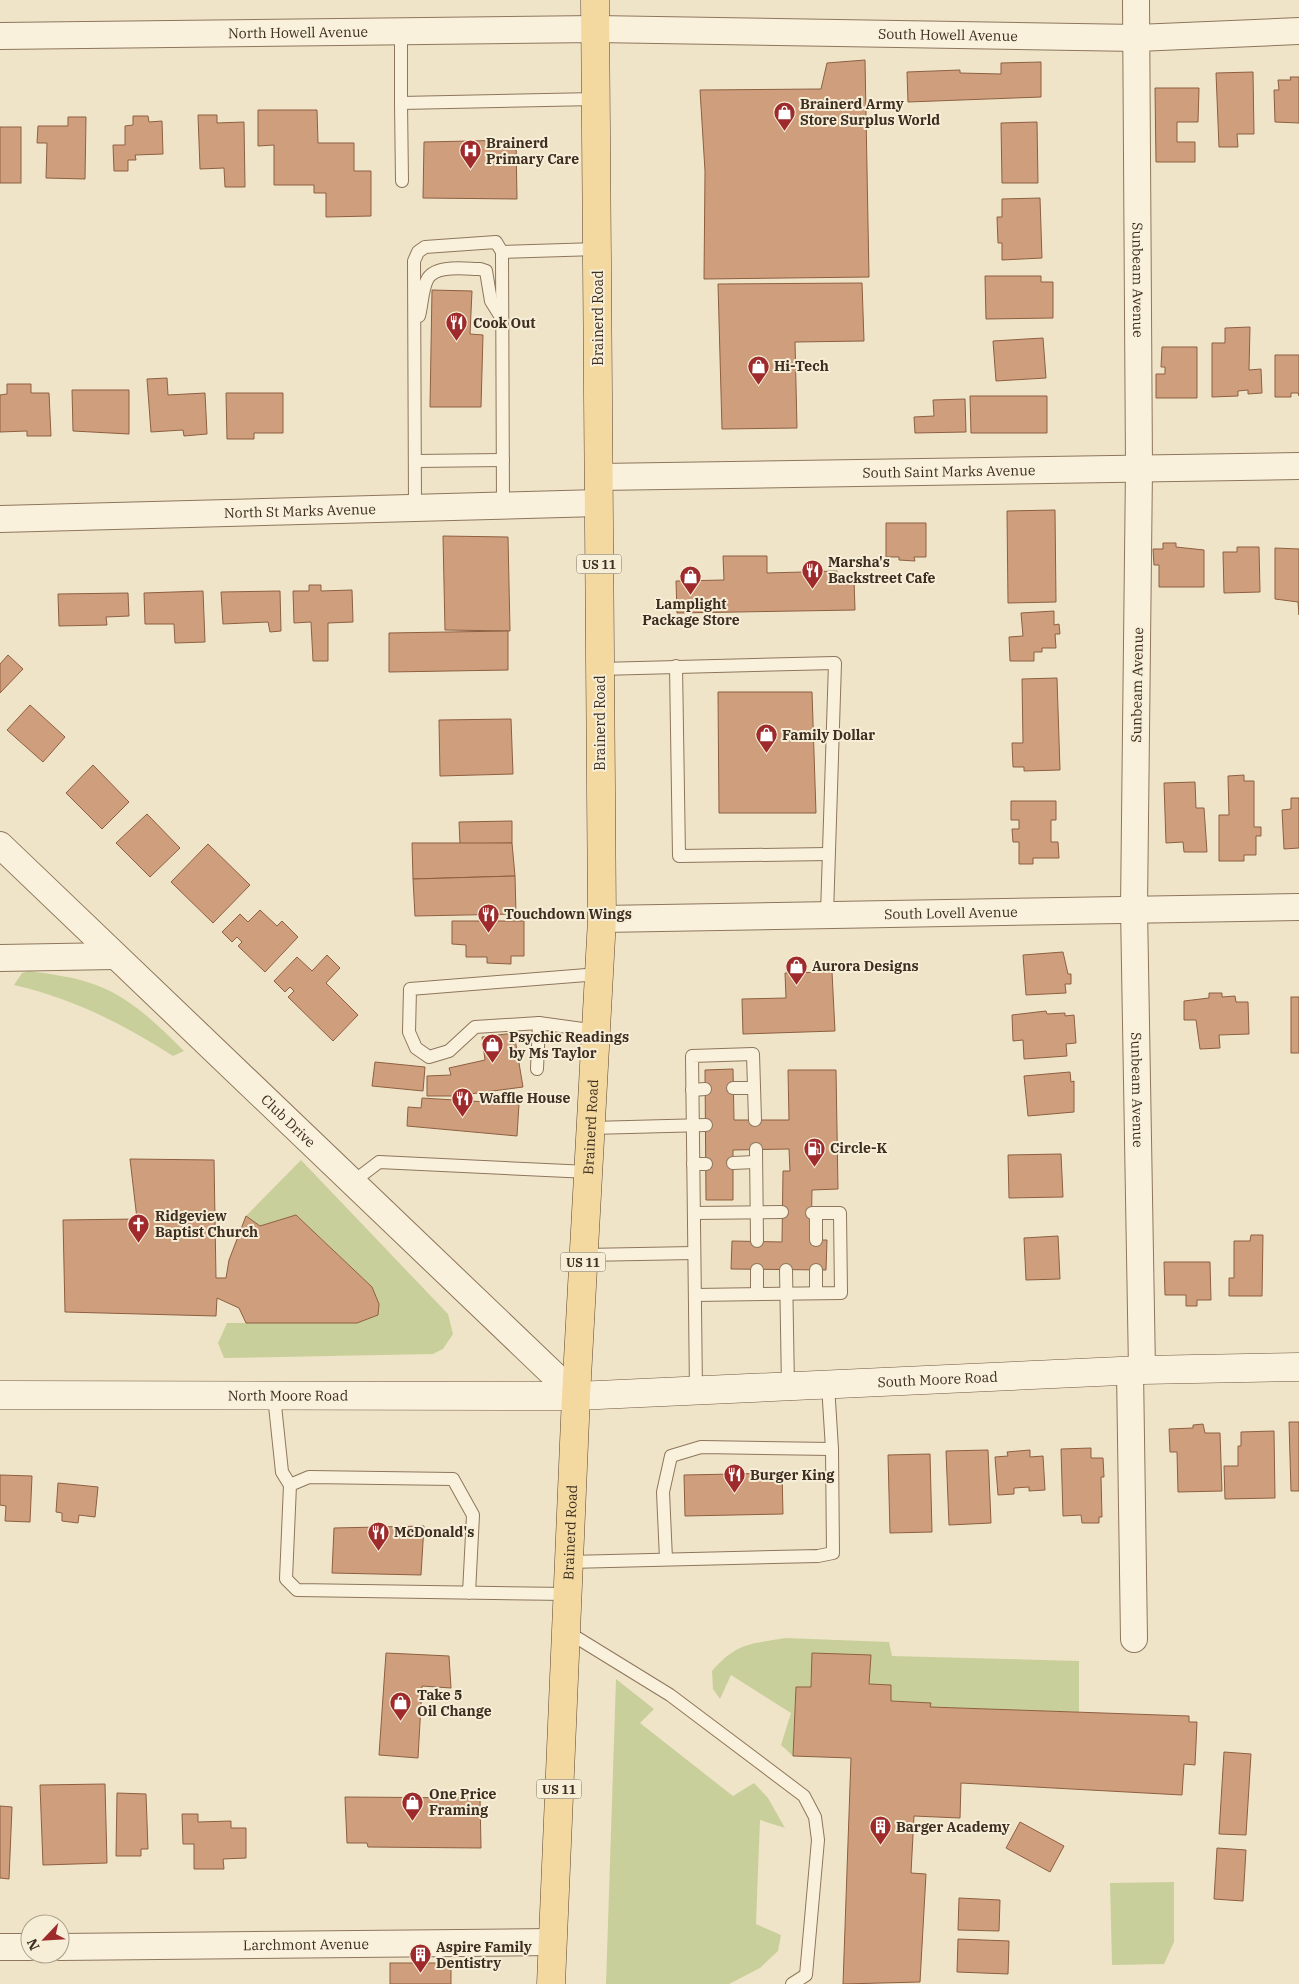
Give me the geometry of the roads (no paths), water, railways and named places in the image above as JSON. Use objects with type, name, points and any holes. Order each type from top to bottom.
[{"type":"main road","name":"Brainerd Road","points":[[550,1984],[576,1396],[602,919],[595,0]]},
{"type":"main road","name":"South Moore Road","points":[[576,1396],[1136,1371],[1299,1366]]},
{"type":"main road","name":"North Moore Road","points":[[0,1395],[576,1396]]},
{"type":"street","name":"Sunbeam Avenue","points":[[1134,1639],[1136,1371],[1134,908],[1139,468],[1136,0]]},
{"type":"street","name":"North Howell Avenue","points":[[0,36],[596,29]]},
{"type":"street","name":"South Howell Avenue","points":[[596,29],[1137,38],[1299,31]]},
{"type":"street","name":"South Saint Marks Avenue","points":[[599,490],[1139,468],[1299,466]]},
{"type":"street","name":"North St Marks Avenue","points":[[0,519],[503,506],[599,490]]},
{"type":"street","name":"Club Drive","points":[[0,845],[354,1181],[576,1396]]},
{"type":"street","name":"South Lovell Avenue","points":[[602,919],[1134,908],[1299,907]]},
{"type":"street","points":[[0,958],[115,956]]},
{"type":"street","name":"Larchmont Avenue","points":[[70,1947],[552,1942]]},
{"type":"street","points":[[0,1947],[20,1947]]},
{"type":"lane","points":[[401,32],[402,181]]},
{"type":"lane","points":[[401,103],[596,99]]},
{"type":"lane","points":[[415,508],[414,261],[418,252],[433,246],[496,242],[502,252],[503,506]]},
{"type":"lane","points":[[502,252],[597,249]]},
{"type":"lane","points":[[415,328],[427,280],[431,274],[440,270],[480,269],[486,271],[491,301],[501,317]]},
{"type":"lane","points":[[416,460],[503,460]]},
{"type":"lane","points":[[600,669],[835,663],[827,914]]},
{"type":"lane","points":[[676,666],[679,856],[828,854]]},
{"type":"lane","points":[[597,1031],[539,1023],[475,1027],[449,1051],[429,1057],[416,1048],[408,1032],[410,989],[599,974]]},
{"type":"lane","points":[[537,1069],[539,1023]]},
{"type":"lane","points":[[696,1391],[694,1213],[700,1164],[693,1126],[692,1056],[753,1054],[755,1120]]},
{"type":"lane","points":[[733,1088],[754,1088]]},
{"type":"lane","points":[[692,1090],[705,1089]]},
{"type":"lane","points":[[592,1128],[706,1125]]},
{"type":"lane","points":[[733,1163],[756,1156],[757,1241]]},
{"type":"lane","points":[[354,1181],[378,1162],[589,1172]]},
{"type":"lane","points":[[694,1213],[782,1212]]},
{"type":"lane","points":[[695,1295],[841,1292],[840,1213],[814,1213],[816,1240]]},
{"type":"lane","points":[[584,1255],[694,1253]]},
{"type":"lane","points":[[756,1270],[757,1294]]},
{"type":"lane","points":[[786,1270],[788,1387]]},
{"type":"lane","points":[[816,1270],[816,1293]]},
{"type":"lane","points":[[569,1562],[818,1556],[833,1553],[832,1449],[828,1385]]},
{"type":"lane","points":[[274,1396],[282,1472],[290,1485],[286,1579],[297,1590],[567,1594]]},
{"type":"lane","points":[[666,1559],[663,1492],[671,1456],[701,1447],[832,1449]]},
{"type":"lane","points":[[290,1485],[309,1477],[453,1479],[473,1515],[469,1593]]},
{"type":"lane","points":[[566,1631],[670,1695],[804,1796],[816,1817],[818,1840],[806,1975],[792,1984]]},
{"type":"place","name":"Brainerd Army Store Surplus World","points":[[784,131]]},
{"type":"place","name":"Brainerd Primary Care","points":[[470,170]]},
{"type":"place","name":"Cook Out","points":[[457,342]]},
{"type":"place","name":"Hi-Tech","points":[[758,385]]},
{"type":"place","name":"Marsha's Backstreet Cafe","points":[[812,589]]},
{"type":"place","name":"Lamplight Package Store","points":[[691,595]]},
{"type":"place","name":"Family Dollar","points":[[766,754]]},
{"type":"place","name":"Touchdown Wings","points":[[488,933]]},
{"type":"place","name":"Aurora Designs","points":[[796,985]]},
{"type":"place","name":"Psychic Readings by Ms Taylor","points":[[493,1064]]},
{"type":"place","name":"Waffle House","points":[[463,1117]]},
{"type":"place","name":"Circle-K","points":[[814,1167]]},
{"type":"place","name":"Ridgeview Baptist Church","points":[[139,1243]]},
{"type":"place","name":"Burger King","points":[[734,1494]]},
{"type":"place","name":"McDonald's","points":[[378,1551]]},
{"type":"place","name":"Take 5 Oil Change","points":[[401,1722]]},
{"type":"place","name":"One Price Framing","points":[[413,1821]]},
{"type":"place","name":"Barger Academy","points":[[880,1846]]},
{"type":"place","name":"Aspire Family Dentistry","points":[[420,1974]]}]
